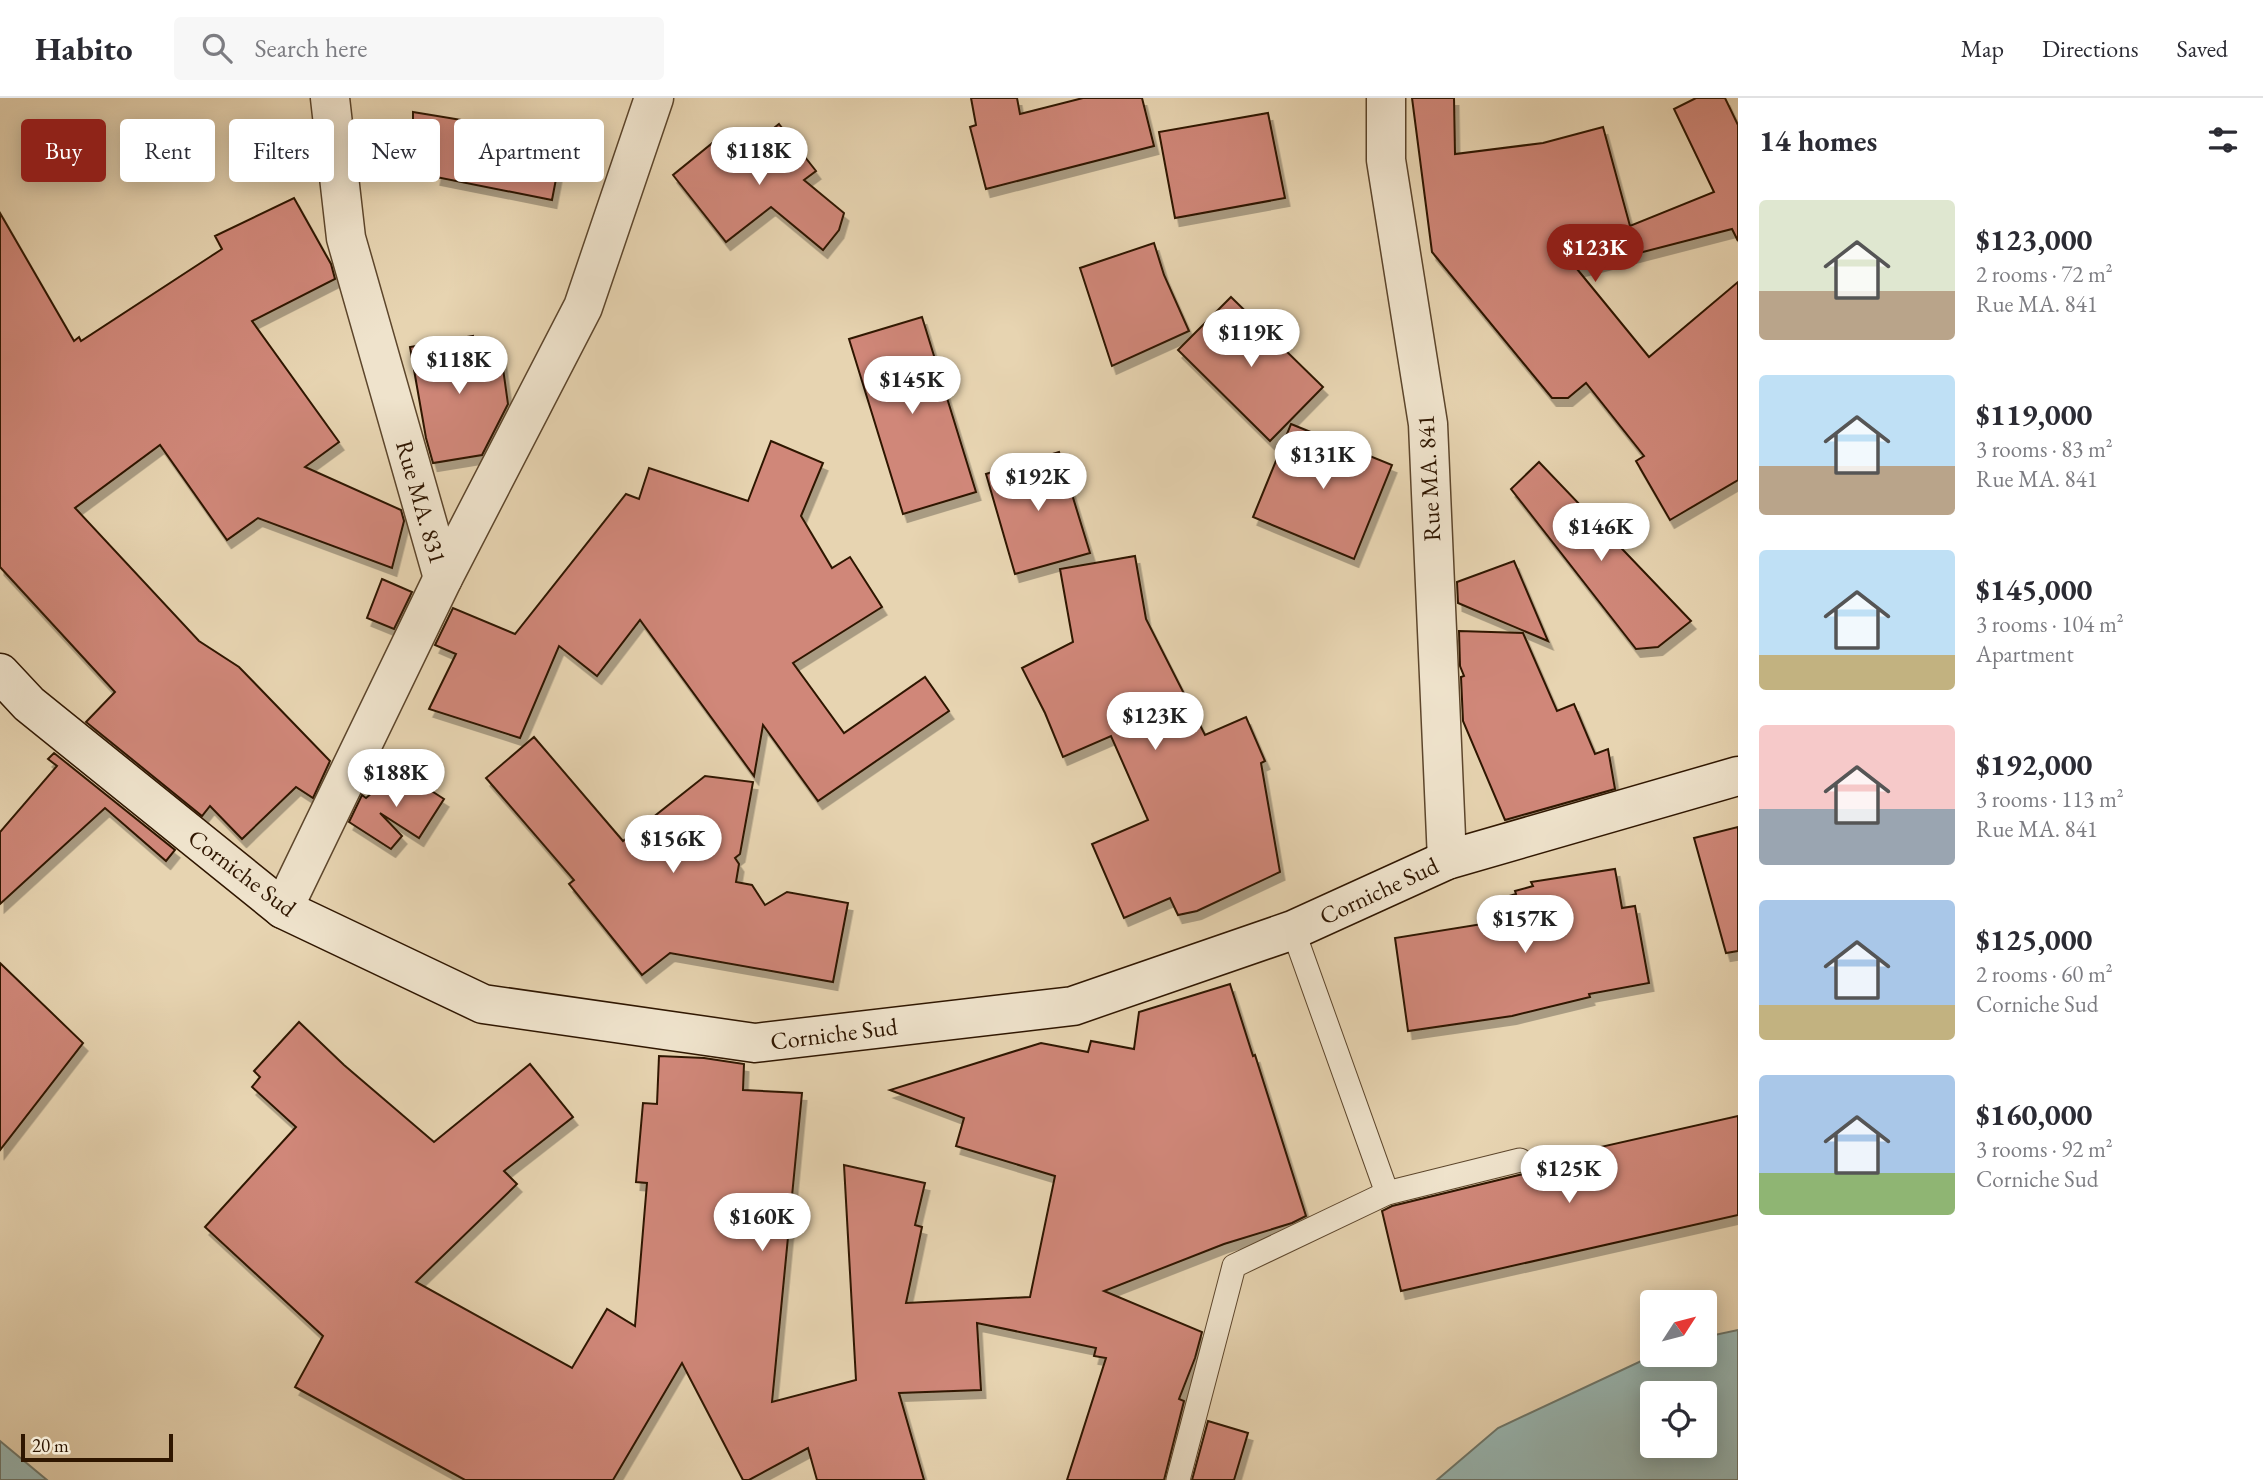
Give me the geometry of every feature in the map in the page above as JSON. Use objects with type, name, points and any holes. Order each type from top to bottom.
[{"type":"street","name":"Rue MA. 831","points":[[330,98],[346,238],[443,578]]},
{"type":"street","points":[[283,909],[443,578],[583,307],[654,98]]},
{"type":"street","name":"Rue MA. 841","points":[[1386,98],[1386,160],[1428,424],[1447,860]]},
{"type":"street","name":"Corniche Sud","points":[[0,673],[29,704],[283,909],[483,1004],[755,1043],[1073,1006],[1293,930],[1447,860],[1738,776]]},
{"type":"lane","points":[[1293,930],[1387,1193]]},
{"type":"lane","points":[[1178,1480],[1234,1266],[1387,1193],[1520,1160]]},
{"type":"water","points":[[1738,1330],[1738,1480],[1437,1480],[1498,1428],[1640,1362],[1640,1367],[1717,1367],[1717,1334]]},
{"type":"water","points":[[0,1441],[47,1480],[0,1480]]},
{"type":"building","points":[[971,98],[1017,98],[1020,114],[1083,98],[1142,98],[1154,146],[986,189],[970,127],[976,125]]},
{"type":"building","points":[[1412,98],[1454,98],[1455,154],[1543,143],[1603,127],[1630,226],[1714,192],[1674,109],[1696,98],[1725,98],[1738,125],[1738,241],[1732,229],[1577,269],[1649,357],[1738,282],[1738,480],[1670,520],[1636,461],[1644,456],[1586,383],[1568,398],[1552,398],[1432,252]]},
{"type":"building","points":[[413,112],[455,119],[454,181],[440,178],[440,119],[413,119]]},
{"type":"building","points":[[1268,113],[1285,198],[1175,218],[1159,132]]},
{"type":"building","points":[[779,124],[816,171],[804,180],[844,213],[839,230],[823,250],[771,207],[726,242],[673,175],[726,132],[743,153]]},
{"type":"building","points":[[461,182],[555,182],[552,200]]},
{"type":"building","points":[[294,198],[331,264],[335,279],[252,321],[339,442],[305,467],[401,510],[404,521],[392,568],[258,518],[227,540],[160,445],[75,508],[199,641],[239,667],[330,761],[313,798],[296,787],[242,839],[210,806],[202,816],[86,722],[115,692],[0,567],[0,213],[74,341],[79,337],[81,341],[222,249],[215,236]]},
{"type":"building","points":[[1154,243],[1164,275],[1189,331],[1112,366],[1080,268]]},
{"type":"building","points":[[1231,297],[1323,387],[1270,441],[1178,350]]},
{"type":"building","points":[[922,317],[976,492],[903,514],[849,339]]},
{"type":"building","points":[[473,336],[475,350],[500,347],[508,404],[482,455],[433,463],[410,347]]},
{"type":"building","points":[[1291,424],[1392,465],[1354,559],[1253,517]]},
{"type":"building","points":[[771,441],[823,463],[801,516],[832,568],[850,557],[882,607],[793,663],[844,733],[925,677],[949,711],[818,801],[763,725],[754,776],[640,620],[597,676],[559,646],[520,738],[429,709],[456,654],[435,645],[453,608],[515,634],[626,494],[639,499],[649,468],[748,501]]},
{"type":"building","points":[[1059,452],[1090,553],[1015,574],[986,474]]},
{"type":"building","points":[[1539,462],[1691,621],[1658,647],[1636,649],[1511,489]]},
{"type":"building","points":[[1135,556],[1146,619],[1205,735],[1246,717],[1265,761],[1261,763],[1280,872],[1197,911],[1178,915],[1170,898],[1124,918],[1092,844],[1148,820],[1111,736],[1063,757],[1022,668],[1073,642],[1060,569]]},
{"type":"building","points":[[1514,561],[1548,641],[1458,603],[1457,582]]},
{"type":"building","points":[[382,579],[412,592],[394,629],[367,618]]},
{"type":"building","points":[[1459,631],[1523,633],[1557,711],[1574,704],[1595,754],[1608,749],[1615,789],[1505,820],[1463,721],[1461,677],[1464,676],[1460,666]]},
{"type":"building","points":[[534,737],[623,841],[705,776],[753,782],[740,854],[735,858],[739,864],[736,882],[752,885],[765,905],[787,892],[848,903],[833,982],[670,953],[642,975],[569,884],[574,880],[486,778]]},
{"type":"building","points":[[54,753],[175,850],[166,861],[105,808],[0,904],[0,832],[57,766],[48,759]]},
{"type":"building","points":[[399,770],[444,799],[419,838],[380,813],[402,836],[391,849],[349,822],[362,795],[366,798]]},
{"type":"building","points":[[1738,827],[1738,951],[1726,953],[1694,838]]},
{"type":"building","points":[[1615,869],[1622,908],[1635,906],[1649,983],[1589,994],[1590,997],[1512,1016],[1408,1031],[1395,938],[1501,921],[1496,900],[1533,886],[1531,882]]},
{"type":"building","points":[[0,963],[83,1043],[0,1150]]},
{"type":"building","points":[[1230,984],[1306,1216],[1292,1223],[1224,1244],[1104,1291],[1202,1332],[1179,1399],[1184,1401],[1164,1480],[1067,1480],[1106,1358],[1094,1356],[1096,1348],[977,1323],[981,1390],[899,1393],[924,1480],[817,1480],[808,1448],[749,1480],[743,1480],[682,1363],[613,1480],[465,1480],[295,1387],[323,1336],[205,1227],[296,1127],[252,1087],[260,1077],[254,1071],[299,1022],[344,1065],[434,1142],[530,1064],[573,1117],[504,1171],[517,1184],[416,1282],[572,1368],[607,1309],[635,1326],[647,1183],[636,1182],[643,1103],[657,1104],[659,1056],[704,1058],[744,1064],[743,1090],[802,1093],[772,1402],[856,1380],[844,1165],[925,1183],[915,1225],[922,1227],[906,1303],[1030,1297],[1055,1176],[956,1146],[964,1118],[890,1090],[1041,1043],[1088,1052],[1091,1041],[1134,1049],[1139,1012]]},
{"type":"building","points":[[1738,1116],[1738,1215],[1401,1291],[1382,1211],[1392,1206],[1523,1174],[1530,1170],[1534,1162]]},
{"type":"building","points":[[1208,1421],[1248,1433],[1234,1480],[1192,1480]]}]
